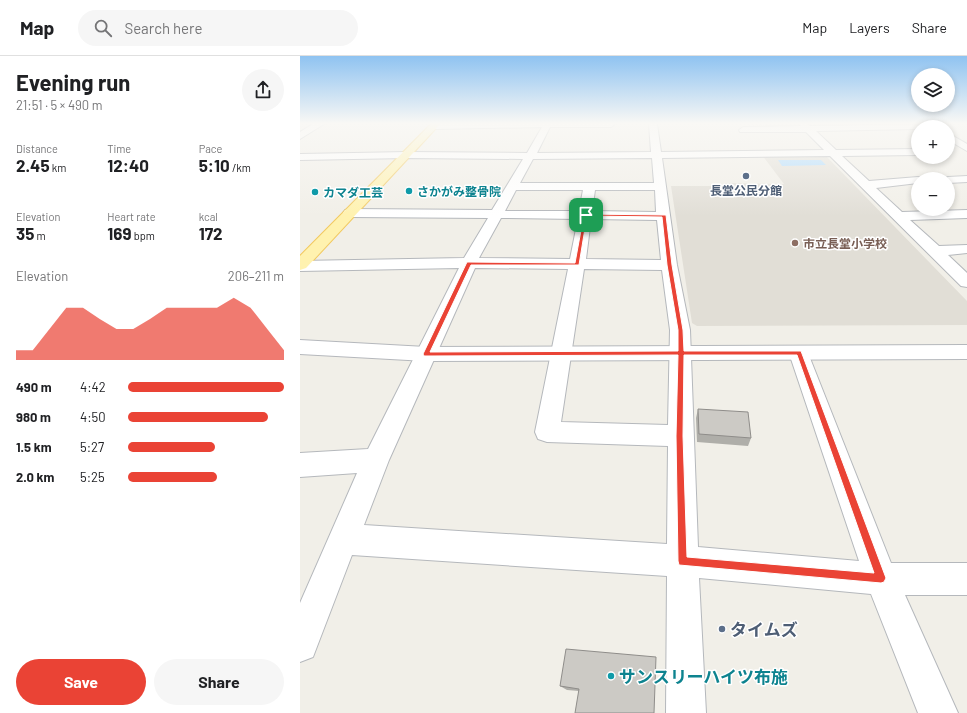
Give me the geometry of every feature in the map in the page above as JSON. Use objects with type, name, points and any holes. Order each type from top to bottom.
[{"type":"main road","points":[[300,266],[350,212],[407,155]]},
{"type":"street","points":[[300,157],[549,155]]},
{"type":"street","points":[[585,155],[580,178],[586,215],[547,432],[680,436]]},
{"type":"street","points":[[657,155],[669,265],[680,330],[680,436],[686,713]]},
{"type":"street","points":[[834,155],[967,282]]},
{"type":"street","points":[[300,644],[376,460],[469,263],[531,156]]},
{"type":"street","points":[[513,186],[580,178],[661,186]]},
{"type":"street","points":[[955,180],[967,179]]},
{"type":"street","points":[[866,185],[911,181]]},
{"type":"street","points":[[350,212],[664,216]]},
{"type":"street","points":[[899,216],[967,214]]},
{"type":"street","points":[[936,252],[967,249]]},
{"type":"street","points":[[300,266],[469,263],[669,265]]},
{"type":"street","points":[[300,347],[426,354],[967,352]]},
{"type":"street","points":[[799,353],[881,578],[938,713]]},
{"type":"street","points":[[300,465],[376,460]]},
{"type":"street","points":[[343,539],[683,561],[881,578],[967,579]]},
{"type":"shaded area","name":"市立長堂小学校","points":[[762,155],[825,155],[967,301],[967,325],[697,326],[692,323],[671,186],[725,186],[725,183],[784,184]]},
{"type":"water","points":[[778,160],[821,160],[826,165],[782,166]]},
{"type":"building","points":[[698,409],[748,412],[751,438],[699,434]]},
{"type":"building","name":"サンスリーハイツ布施","points":[[566,649],[656,657],[654,713],[575,713],[579,689],[560,686]]},
{"type":"place","name":"長堂公民分館","points":[[746,176]]},
{"type":"place","name":"さかがみ整骨院","points":[[409,191]]},
{"type":"place","name":"カマダ工芸","points":[[315,192]]},
{"type":"place","name":"市立長堂小学校","points":[[795,243]]},
{"type":"place","name":"タイムズ","points":[[722,629]]},
{"type":"place","name":"サンスリーハイツ布施","points":[[611,676]]},
{"type":"route","points":[[586,215],[578,264],[469,263],[426,354],[681,353],[680,436],[683,561],[881,578],[799,353],[681,353],[680,330],[669,265],[664,216],[586,215]]}]
